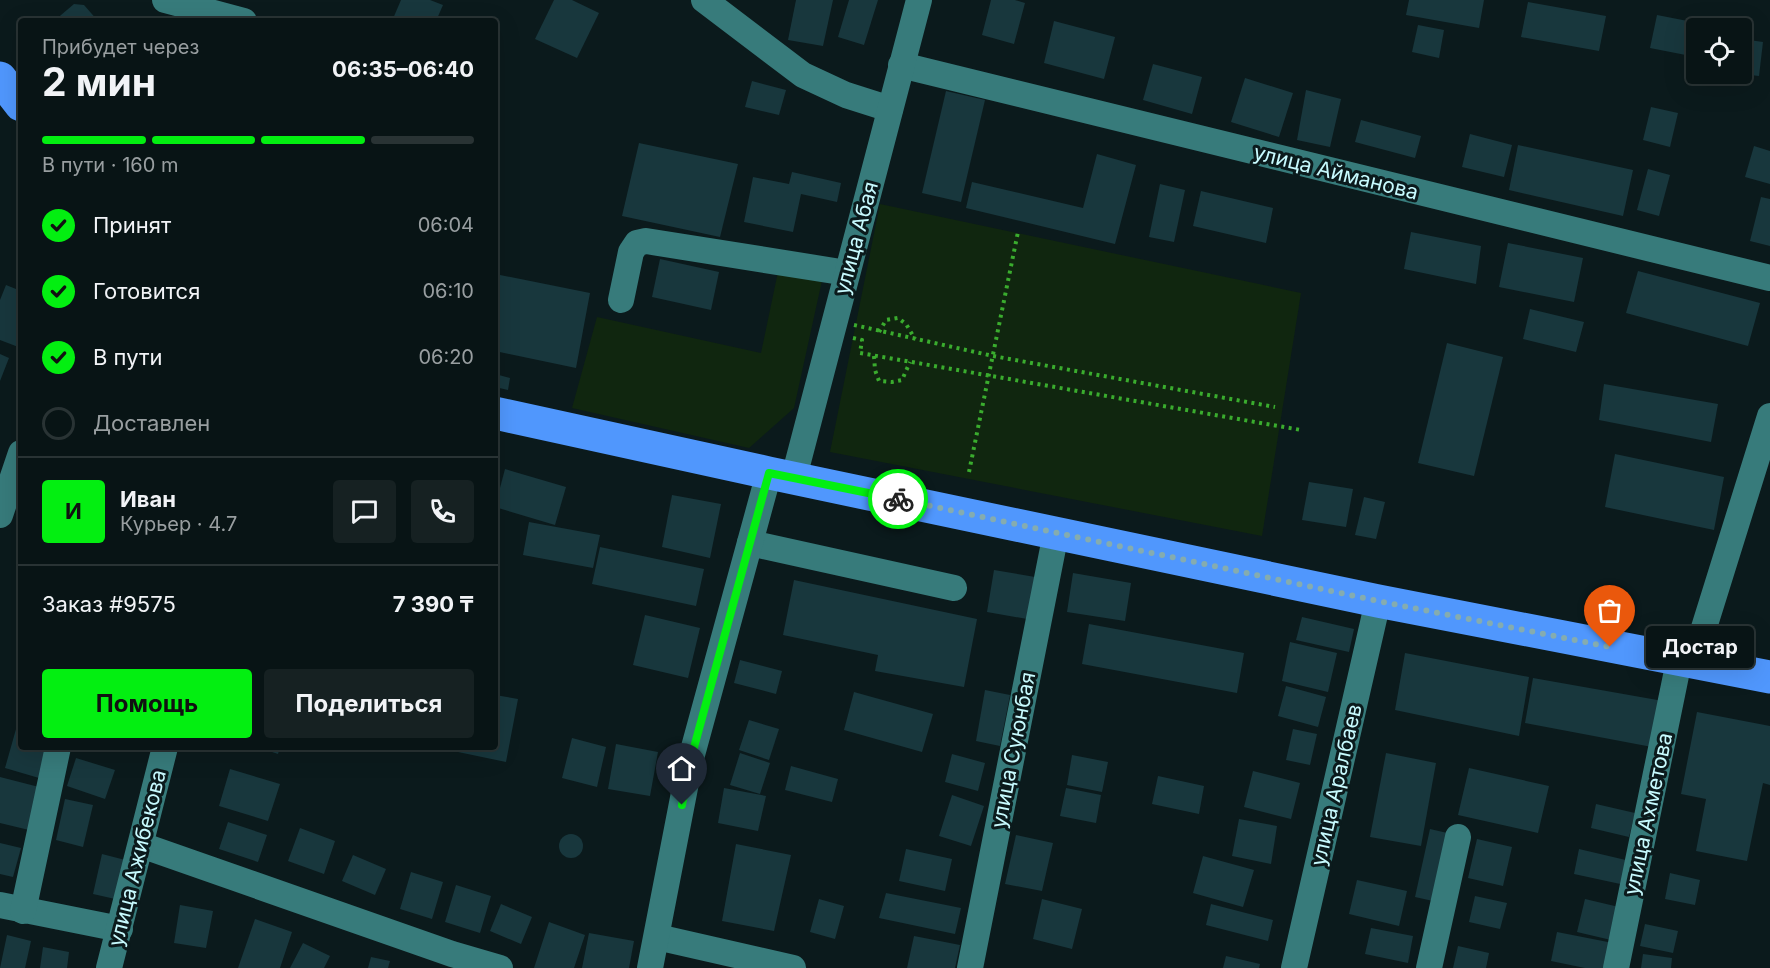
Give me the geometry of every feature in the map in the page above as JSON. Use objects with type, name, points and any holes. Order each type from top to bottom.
[{"type":"main road","points":[[0,78],[18,101]]},
{"type":"main road","points":[[498,414],[1378,601],[1770,677]]},
{"type":"street","points":[[165,0],[233,18]]},
{"type":"street","points":[[704,0],[803,75],[846,94],[890,109]]},
{"type":"street","name":"улица Абая","points":[[650,968],[690,762],[750,543],[781,475],[833,326],[919,0]]},
{"type":"street","name":"улица Айманова","points":[[901,65],[1770,278]]},
{"type":"street","points":[[621,300],[631,252],[637,243],[646,241],[847,273]]},
{"type":"street","name":"улица Ахметова","points":[[1616,968],[1686,662],[1770,416]]},
{"type":"street","points":[[0,515],[18,462]]},
{"type":"street","name":"улица Суюнбая","points":[[970,968],[1056,533]]},
{"type":"street","points":[[750,543],[954,588]]},
{"type":"street","name":"улица Аралбаев","points":[[1294,968],[1378,601]]},
{"type":"street","points":[[57,750],[11,908],[120,929]]},
{"type":"street","name":"улица Ажибекова","points":[[110,968],[164,750]]},
{"type":"street","points":[[1429,968],[1458,837]]},
{"type":"street","points":[[141,845],[452,954],[500,968]]},
{"type":"street","points":[[657,937],[784,967]]},
{"type":"path","points":[[969,472],[1018,232]]},
{"type":"path","points":[[879,332],[886,320],[898,318],[906,324],[915,339]]},
{"type":"path","points":[[833,326],[879,332],[993,356],[1275,407]]},
{"type":"path","points":[[833,326],[862,340],[860,353],[1300,430]]},
{"type":"path","points":[[874,356],[879,381],[902,380],[910,362]]},
{"type":"green space","points":[[880,204],[1301,293],[1262,536],[830,452]]},
{"type":"green space","points":[[779,267],[823,276],[794,408],[749,448],[572,408],[597,317],[761,353]]},
{"type":"building","points":[[401,0],[430,0],[443,5],[437,18],[393,18]]},
{"type":"building","points":[[554,0],[572,0],[599,13],[577,58],[535,39]]},
{"type":"building","points":[[796,0],[833,0],[823,46],[788,40]]},
{"type":"building","points":[[849,0],[878,0],[864,45],[838,37]]},
{"type":"building","points":[[991,0],[1015,0],[1025,3],[1014,44],[982,35]]},
{"type":"building","points":[[1409,0],[1484,0],[1479,28],[1406,15]]},
{"type":"building","points":[[1528,2],[1606,16],[1599,51],[1521,37]]},
{"type":"building","points":[[74,4],[84,5],[95,18],[58,18]]},
{"type":"building","points":[[1657,15],[1686,21],[1686,55],[1650,48]]},
{"type":"building","points":[[1054,21],[1115,37],[1104,79],[1044,63]]},
{"type":"building","points":[[1418,25],[1444,30],[1439,58],[1412,52]]},
{"type":"building","points":[[1752,40],[1763,42],[1759,76],[1752,75]]},
{"type":"building","points":[[1153,64],[1202,77],[1192,114],[1143,100]]},
{"type":"building","points":[[1245,78],[1293,93],[1279,137],[1231,122]]},
{"type":"building","points":[[752,81],[786,90],[779,115],[745,107]]},
{"type":"building","points":[[1306,90],[1341,99],[1330,147],[1297,140]]},
{"type":"building","points":[[946,91],[985,100],[961,202],[922,193]]},
{"type":"building","points":[[1651,107],[1678,113],[1670,147],[1643,140]]},
{"type":"building","points":[[1361,120],[1421,136],[1415,158],[1355,142]]},
{"type":"building","points":[[1470,134],[1512,145],[1504,177],[1462,167]]},
{"type":"building","points":[[639,143],[738,164],[720,237],[622,216]]},
{"type":"building","points":[[1518,145],[1633,170],[1623,216],[1509,190]]},
{"type":"building","points":[[1754,146],[1770,151],[1770,184],[1745,177]]},
{"type":"building","points":[[1097,154],[1136,165],[1115,244],[966,208],[972,182],[1083,208]]},
{"type":"building","points":[[1648,169],[1670,175],[1659,216],[1637,210]]},
{"type":"building","points":[[792,172],[841,183],[837,202],[801,194],[793,232],[744,222],[753,177],[789,184]]},
{"type":"building","points":[[1160,184],[1185,190],[1174,242],[1149,237]]},
{"type":"building","points":[[1201,191],[1273,208],[1266,243],[1193,226]]},
{"type":"building","points":[[1761,197],[1770,199],[1770,246],[1750,241]]},
{"type":"building","points":[[1411,232],[1481,246],[1476,284],[1404,269]]},
{"type":"building","points":[[1508,243],[1583,258],[1574,302],[1499,287]]},
{"type":"building","points":[[660,259],[719,272],[711,310],[652,297]]},
{"type":"building","points":[[1638,271],[1760,303],[1748,346],[1626,313]]},
{"type":"building","points":[[498,275],[590,293],[576,368],[498,352]]},
{"type":"building","points":[[6,285],[18,290],[18,347],[0,340],[0,300]]},
{"type":"building","points":[[1530,309],[1584,322],[1576,352],[1523,339]]},
{"type":"building","points":[[1447,343],[1503,357],[1474,476],[1418,463]]},
{"type":"building","points":[[0,354],[9,358],[0,381]]},
{"type":"building","points":[[498,375],[510,378],[508,390],[498,388]]},
{"type":"building","points":[[1604,384],[1718,404],[1711,442],[1599,420]]},
{"type":"building","points":[[1615,454],[1724,477],[1714,530],[1605,507]]},
{"type":"building","points":[[505,469],[566,487],[555,525],[498,508],[498,496]]},
{"type":"building","points":[[1309,482],[1353,489],[1346,527],[1302,520]]},
{"type":"building","points":[[672,495],[721,504],[710,558],[662,547]]},
{"type":"building","points":[[1364,497],[1385,502],[1376,539],[1355,535]]},
{"type":"building","points":[[529,522],[600,535],[593,568],[523,555]]},
{"type":"building","points":[[600,547],[704,569],[696,606],[592,584]]},
{"type":"building","points":[[994,570],[1041,578],[1033,620],[987,612]]},
{"type":"building","points":[[1073,573],[1131,583],[1125,621],[1067,612]]},
{"type":"building","points":[[794,580],[977,619],[964,687],[875,671],[878,655],[783,635]]},
{"type":"building","points":[[1592,601],[1624,608],[1621,621],[1590,615]]},
{"type":"building","points":[[645,615],[700,628],[688,678],[633,665]]},
{"type":"building","points":[[1302,617],[1354,629],[1349,652],[1296,640]]},
{"type":"building","points":[[1089,624],[1244,653],[1237,693],[1082,664]]},
{"type":"building","points":[[1290,642],[1337,653],[1328,692],[1282,681]]},
{"type":"building","points":[[1405,653],[1529,677],[1519,736],[1395,710]]},
{"type":"building","points":[[740,660],[782,671],[776,694],[734,683]]},
{"type":"building","points":[[1533,678],[1663,701],[1652,747],[1525,723]]},
{"type":"building","points":[[1286,686],[1326,697],[1318,727],[1278,716]]},
{"type":"building","points":[[985,690],[1010,695],[1000,746],[976,741]]},
{"type":"building","points":[[854,692],[933,714],[922,752],[844,730]]},
{"type":"building","points":[[498,696],[518,699],[506,762],[458,752],[458,750],[498,750]]},
{"type":"building","points":[[1697,712],[1770,726],[1770,785],[1763,783],[1747,861],[1696,851],[1706,799],[1681,794]]},
{"type":"building","points":[[749,720],[779,729],[769,760],[739,750]]},
{"type":"building","points":[[18,722],[18,750],[48,750],[39,778],[5,768]]},
{"type":"building","points":[[1293,729],[1317,734],[1310,765],[1286,760]]},
{"type":"building","points":[[572,738],[606,747],[597,787],[562,778]]},
{"type":"building","points":[[616,744],[658,752],[650,796],[608,789]]},
{"type":"building","points":[[266,750],[279,750],[278,754]]},
{"type":"building","points":[[740,753],[770,763],[760,794],[730,785]]},
{"type":"building","points":[[1386,753],[1436,763],[1421,846],[1370,837]]},
{"type":"building","points":[[952,754],[985,763],[978,791],[945,782]]},
{"type":"building","points":[[1072,755],[1108,762],[1102,792],[1067,785]]},
{"type":"building","points":[[76,758],[115,770],[105,799],[67,786]]},
{"type":"building","points":[[791,766],[838,779],[832,802],[785,790]]},
{"type":"building","points":[[1469,768],[1549,786],[1538,833],[1458,815]]},
{"type":"building","points":[[230,769],[280,784],[268,821],[219,806]]},
{"type":"building","points":[[1253,771],[1300,783],[1291,819],[1244,807]]},
{"type":"building","points":[[1158,776],[1204,786],[1199,814],[1152,804]]},
{"type":"building","points":[[0,777],[39,787],[29,830],[0,823]]},
{"type":"building","points":[[724,788],[766,796],[758,831],[718,823]]},
{"type":"building","points":[[1066,788],[1101,795],[1096,823],[1060,816]]},
{"type":"building","points":[[952,795],[984,806],[971,846],[939,836]]},
{"type":"building","points":[[65,799],[93,805],[83,847],[56,840]]},
{"type":"building","points":[[1596,804],[1635,813],[1629,837],[1591,828]]},
{"type":"building","points":[[1239,819],[1277,826],[1271,864],[1232,856]]},
{"type":"building","points":[[228,822],[267,835],[258,862],[219,849]]},
{"type":"building","points":[[300,828],[335,841],[324,874],[288,861]]},
{"type":"building","points":[[1430,829],[1456,835],[1442,903],[1415,897]]},
{"type":"building","points":[[571,834],[580,837],[583,846],[580,855],[571,858],[562,855],[559,846],[562,837]]},
{"type":"building","points":[[1016,835],[1053,843],[1042,891],[1005,884]]},
{"type":"building","points":[[1477,839],[1512,847],[1503,886],[1468,878]]},
{"type":"building","points":[[0,843],[21,848],[13,877],[0,874]]},
{"type":"building","points":[[736,844],[791,855],[774,931],[722,921]]},
{"type":"building","points":[[906,849],[952,859],[945,891],[899,881]]},
{"type":"building","points":[[1579,849],[1630,861],[1625,885],[1574,874]]},
{"type":"building","points":[[102,854],[133,862],[124,901],[93,894]]},
{"type":"building","points":[[353,855],[386,869],[375,895],[342,881]]},
{"type":"building","points":[[1203,856],[1254,870],[1243,907],[1193,893]]},
{"type":"building","points":[[411,872],[443,882],[432,919],[400,909]]},
{"type":"building","points":[[1670,873],[1700,880],[1695,905],[1665,899]]},
{"type":"building","points":[[1357,880],[1407,891],[1399,926],[1349,914]]},
{"type":"building","points":[[456,885],[491,896],[480,933],[445,922]]},
{"type":"building","points":[[886,893],[961,908],[955,934],[879,918]]},
{"type":"building","points":[[1475,896],[1507,903],[1500,929],[1469,922]]},
{"type":"building","points":[[819,899],[844,906],[835,939],[810,932]]},
{"type":"building","points":[[1042,899],[1082,909],[1072,949],[1033,939]]},
{"type":"building","points":[[1585,899],[1619,907],[1611,940],[1577,932]]},
{"type":"building","points":[[501,904],[532,917],[521,944],[490,931]]},
{"type":"building","points":[[1211,904],[1273,920],[1268,941],[1206,925]]},
{"type":"building","points":[[180,905],[213,911],[206,948],[174,943]]},
{"type":"building","points":[[255,919],[292,932],[280,968],[238,968]]},
{"type":"building","points":[[549,922],[585,935],[574,968],[534,968]]},
{"type":"building","points":[[1645,924],[1678,931],[1673,953],[1640,946]]},
{"type":"building","points":[[1371,928],[1413,936],[1408,963],[1365,954]]},
{"type":"building","points":[[1557,932],[1613,943],[1607,968],[1585,968],[1551,961]]},
{"type":"building","points":[[589,933],[634,941],[629,968],[582,968]]},
{"type":"building","points":[[7,935],[31,941],[25,968],[0,968]]},
{"type":"building","points":[[914,936],[960,945],[955,968],[907,968]]},
{"type":"building","points":[[303,943],[330,956],[324,968],[290,968]]},
{"type":"building","points":[[1458,946],[1489,953],[1486,968],[1453,968]]},
{"type":"building","points":[[43,947],[69,952],[67,968],[40,968]]},
{"type":"building","points":[[1643,954],[1672,958],[1671,968],[1641,968]]},
{"type":"building","points":[[1226,956],[1260,964],[1259,968],[1223,968]]},
{"type":"building","points":[[371,957],[390,961],[388,968],[368,968]]},
{"type":"way so far","points":[[898,499],[1378,601],[1610,647]]},
{"type":"place","name":"Достар","points":[[1610,647]]},
{"type":"route","points":[[682,805],[690,762],[769,473],[898,499]]}]
